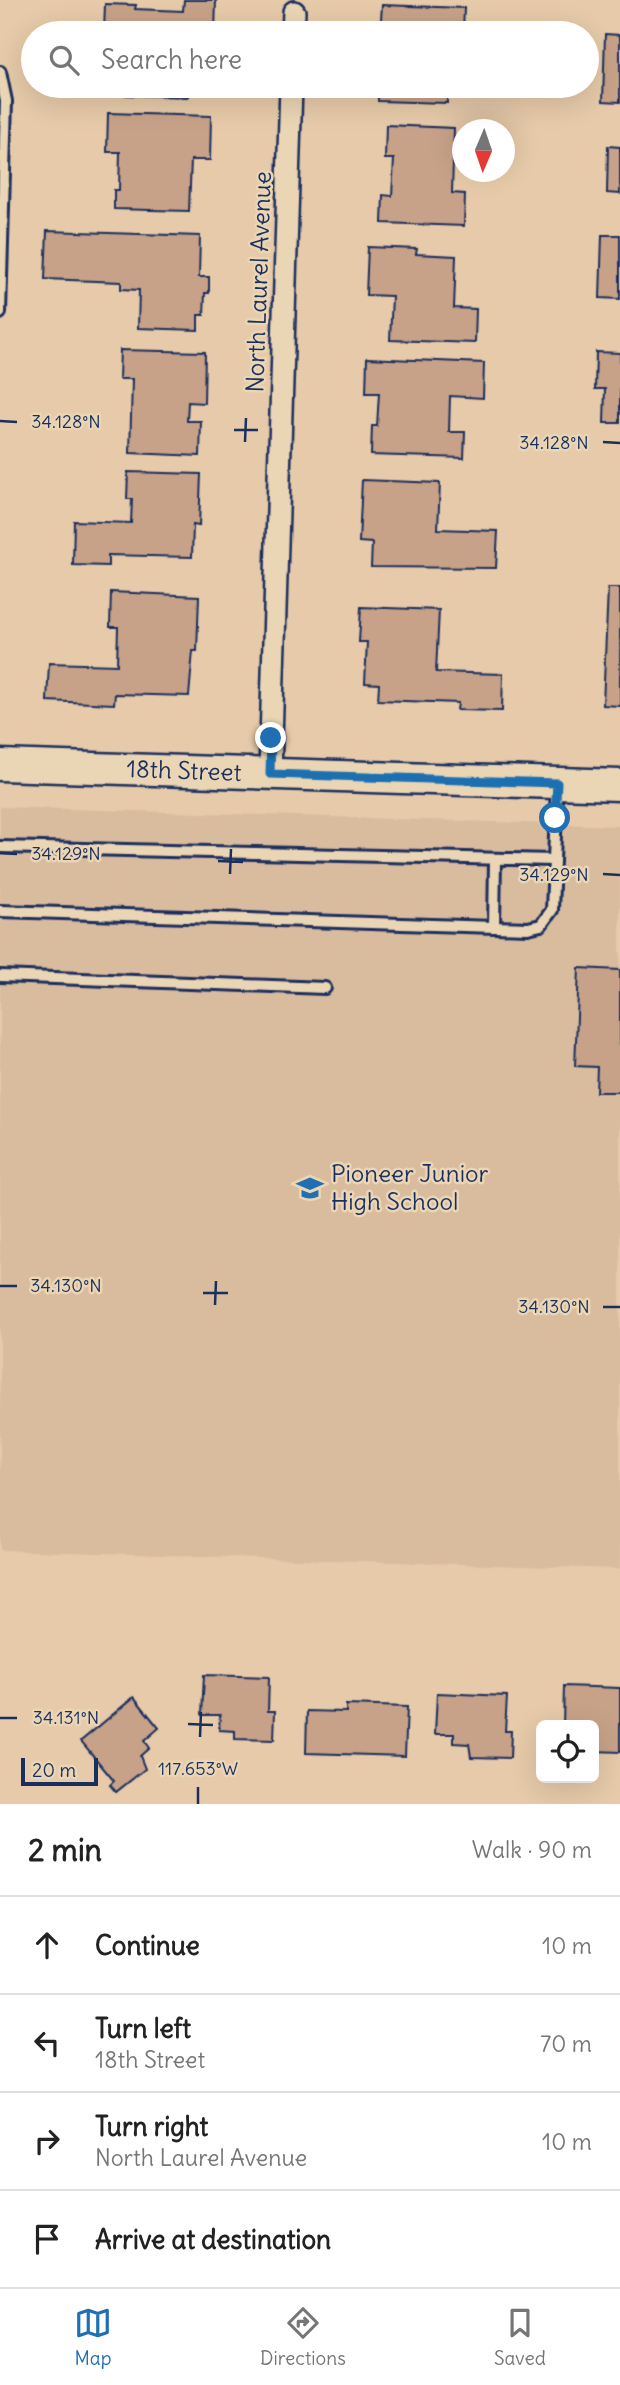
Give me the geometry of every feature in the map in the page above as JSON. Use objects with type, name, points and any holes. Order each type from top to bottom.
[{"type":"main road","name":"18th Street","points":[[0,765],[620,785]]},
{"type":"street","points":[[294,12],[294,21]]},
{"type":"street","name":"North Laurel Avenue","points":[[270,774],[291,98]]},
{"type":"lane","points":[[0,72],[6,101],[0,313]]},
{"type":"lane","points":[[0,911],[528,928],[541,925],[549,918],[552,910],[557,783]]},
{"type":"lane","points":[[0,847],[554,860]]},
{"type":"lane","points":[[494,927],[495,859]]},
{"type":"lane","points":[[0,976],[325,988]]},
{"type":"shaded area","name":"Pioneer Junior High School","points":[[0,807],[620,826],[620,1569],[0,1550]]},
{"type":"building","points":[[184,0],[216,0],[215,21],[104,21],[105,4],[136,5],[135,9],[183,11]]},
{"type":"building","points":[[382,5],[464,8],[463,21],[381,21]]},
{"type":"building","points":[[605,34],[620,35],[620,102],[603,101]]},
{"type":"building","points":[[378,98],[447,98],[447,103],[378,101]]},
{"type":"building","points":[[108,113],[211,116],[210,160],[191,160],[189,211],[114,209],[114,190],[119,190],[120,152],[107,152]]},
{"type":"building","points":[[386,125],[452,128],[452,193],[465,194],[464,226],[382,223],[383,195],[392,196],[394,159],[385,159]]},
{"type":"building","points":[[608,146],[620,147],[620,194],[607,193]]},
{"type":"building","points":[[47,231],[200,236],[199,277],[209,277],[209,293],[205,293],[204,315],[198,315],[198,330],[138,328],[139,290],[121,289],[121,282],[45,279]]},
{"type":"building","points":[[602,235],[620,235],[620,299],[600,298]]},
{"type":"building","points":[[368,247],[417,249],[416,254],[456,256],[454,308],[476,309],[475,343],[390,340],[392,296],[366,295]]},
{"type":"building","points":[[120,350],[205,352],[204,403],[188,402],[187,421],[201,421],[200,456],[130,453],[132,379],[119,379]]},
{"type":"building","points":[[596,352],[620,353],[620,423],[604,423],[605,389],[595,389]]},
{"type":"building","points":[[367,358],[484,363],[483,398],[450,396],[449,432],[465,432],[464,458],[371,455],[372,426],[377,426],[379,393],[366,393]]},
{"type":"building","points":[[128,472],[201,474],[199,526],[193,525],[192,557],[108,555],[108,566],[73,565],[74,521],[131,523],[132,499],[127,499]]},
{"type":"building","points":[[362,480],[440,483],[438,529],[498,531],[496,568],[371,567],[372,543],[359,542]]},
{"type":"building","points":[[608,588],[620,588],[620,706],[603,705]]},
{"type":"building","points":[[111,592],[199,596],[197,651],[193,651],[189,696],[115,694],[114,704],[47,701],[49,663],[117,665],[118,627],[110,627]]},
{"type":"building","points":[[361,607],[439,610],[436,672],[503,674],[502,711],[457,710],[458,703],[378,700],[379,684],[365,683],[367,642],[359,642]]},
{"type":"building","points":[[579,968],[620,970],[620,1092],[596,1092],[597,1067],[575,1066]]},
{"type":"building","points":[[204,1675],[269,1677],[268,1711],[275,1711],[274,1740],[235,1739],[235,1731],[219,1730],[220,1715],[202,1715]]},
{"type":"building","points":[[564,1686],[620,1688],[620,1752],[599,1751],[599,1720],[563,1720]]},
{"type":"building","points":[[437,1693],[507,1696],[505,1731],[511,1731],[510,1758],[471,1757],[469,1744],[454,1743],[454,1734],[435,1734]]},
{"type":"building","points":[[134,1697],[159,1728],[144,1741],[149,1748],[140,1756],[145,1769],[116,1792],[110,1785],[114,1781],[81,1741]]},
{"type":"building","points":[[346,1705],[407,1707],[405,1756],[306,1753],[307,1711],[346,1712]]},
{"type":"place","name":"Pioneer Junior High School","points":[[310,1188]]},
{"type":"route","points":[[271,738],[270,774],[557,783],[555,818]]}]
